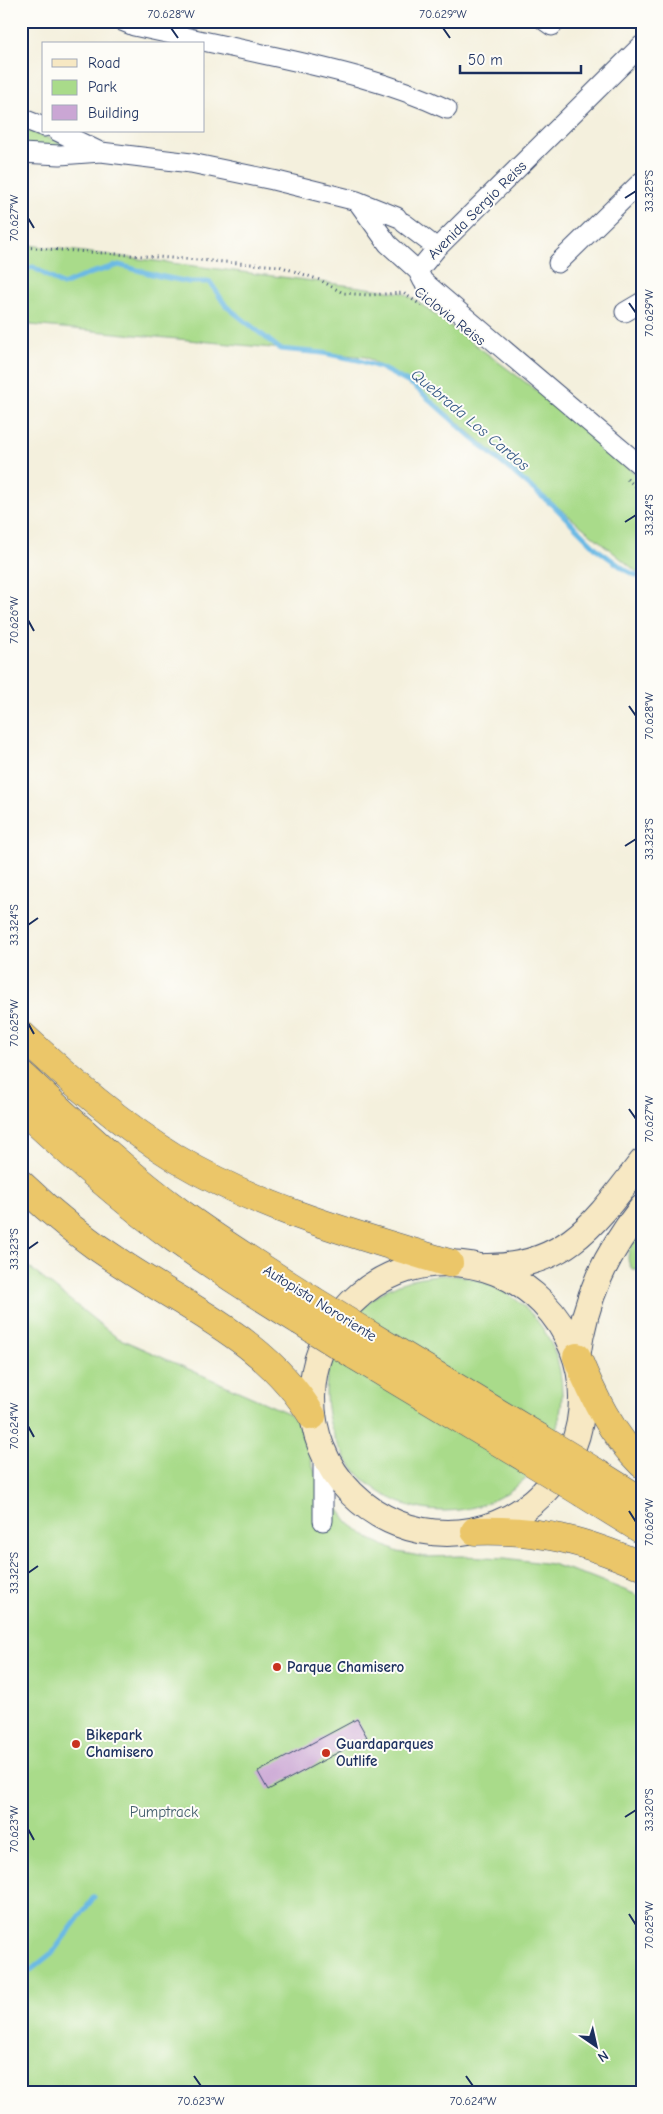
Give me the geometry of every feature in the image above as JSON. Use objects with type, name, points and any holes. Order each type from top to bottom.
[{"type":"highway","points":[[21,1034],[102,1106],[177,1159],[200,1172],[274,1206],[317,1222],[449,1263]]},
{"type":"highway","name":"Autopista Nororiente","points":[[21,1074],[88,1137],[158,1195],[233,1249],[305,1310]]},
{"type":"highway","name":"Autopista Nororiente","points":[[21,1108],[77,1159],[144,1215],[211,1265],[305,1310],[533,1448],[589,1483],[642,1530]]},
{"type":"highway","points":[[21,1184],[98,1248],[227,1329],[252,1348],[292,1387],[312,1416]]},
{"type":"highway","points":[[577,1357],[592,1394],[610,1425],[632,1455],[642,1464]]},
{"type":"highway","name":"Autopista Nororiente","points":[[589,1483],[642,1500]]},
{"type":"highway","points":[[475,1531],[518,1530],[558,1536],[588,1544],[642,1566]]},
{"type":"street","points":[[122,21],[143,28],[313,65],[395,87],[421,96],[447,109]]},
{"type":"street","name":"Avenida Sergio Reiss","points":[[642,46],[437,248],[418,271],[423,280],[642,467]]},
{"type":"street","points":[[21,118],[42,125]]},
{"type":"street","points":[[59,132],[101,152]]},
{"type":"street","points":[[21,153],[60,155],[101,152],[191,163],[273,180],[357,201],[400,220],[437,248]]},
{"type":"street","points":[[558,263],[642,182]]},
{"type":"street","points":[[357,201],[388,244],[418,271]]},
{"type":"street","points":[[625,312],[642,302]]},
{"type":"street","points":[[482,1267],[504,1274],[524,1286],[541,1300],[556,1317],[568,1336],[577,1357],[581,1376],[582,1413],[575,1440],[564,1466],[554,1482],[526,1508],[493,1526],[475,1531],[439,1534],[415,1530],[395,1524],[360,1503],[345,1489],[323,1454],[312,1416],[312,1388],[319,1353],[327,1334],[353,1301],[369,1287],[394,1274],[428,1264],[449,1263],[482,1267],[505,1267],[549,1255],[572,1242],[596,1220],[642,1162]]},
{"type":"street","points":[[577,1357],[580,1334],[596,1279],[621,1235],[642,1208]]},
{"type":"street","points":[[323,1454],[323,1521]]},
{"type":"path","name":"Ciclovia Reiss","points":[[21,247],[279,266],[320,280],[343,293],[368,295],[403,293],[428,308]]},
{"type":"path","points":[[624,476],[642,492]]},
{"type":"green space","points":[[21,128],[73,147],[21,149]]},
{"type":"green space","points":[[21,244],[403,293],[414,299],[556,405],[642,480],[642,576],[532,486],[430,398],[366,357],[21,324]]},
{"type":"green space","points":[[642,1229],[642,1269],[632,1269],[628,1259],[630,1248]]},
{"type":"green space","name":"Pumptrack","points":[[21,1261],[116,1337],[290,1414],[306,1434],[312,1465],[322,1487],[349,1523],[370,1539],[398,1552],[425,1557],[505,1558],[551,1564],[589,1576],[642,1597],[642,2093],[21,2093]]},
{"type":"green space","points":[[444,1275],[478,1280],[500,1289],[519,1302],[535,1318],[548,1337],[557,1359],[562,1393],[557,1427],[548,1449],[535,1468],[519,1484],[500,1497],[478,1506],[444,1511],[410,1506],[388,1497],[369,1484],[353,1468],[340,1449],[331,1427],[326,1393],[331,1359],[340,1337],[353,1318],[369,1302],[388,1289],[410,1280]]},
{"type":"building","name":"Guardaparques Outlife","points":[[357,1719],[367,1737],[268,1790],[258,1772]]},
{"type":"waterway","name":"Quebrada Los Cardos","points":[[21,270],[33,267],[63,285],[88,274],[119,265],[189,282],[210,282],[226,306],[280,349],[323,353],[358,360],[381,368],[413,385],[471,437],[557,509],[598,550],[627,571],[642,578]]},
{"type":"waterway","points":[[21,1978],[53,1952],[94,1897]]},
{"type":"place","name":"Parque Chamisero","points":[[277,1667]]},
{"type":"place","name":"Bikepark Chamisero","points":[[76,1744]]},
{"type":"place","name":"Guardaparques Outlife","points":[[326,1753]]}]
